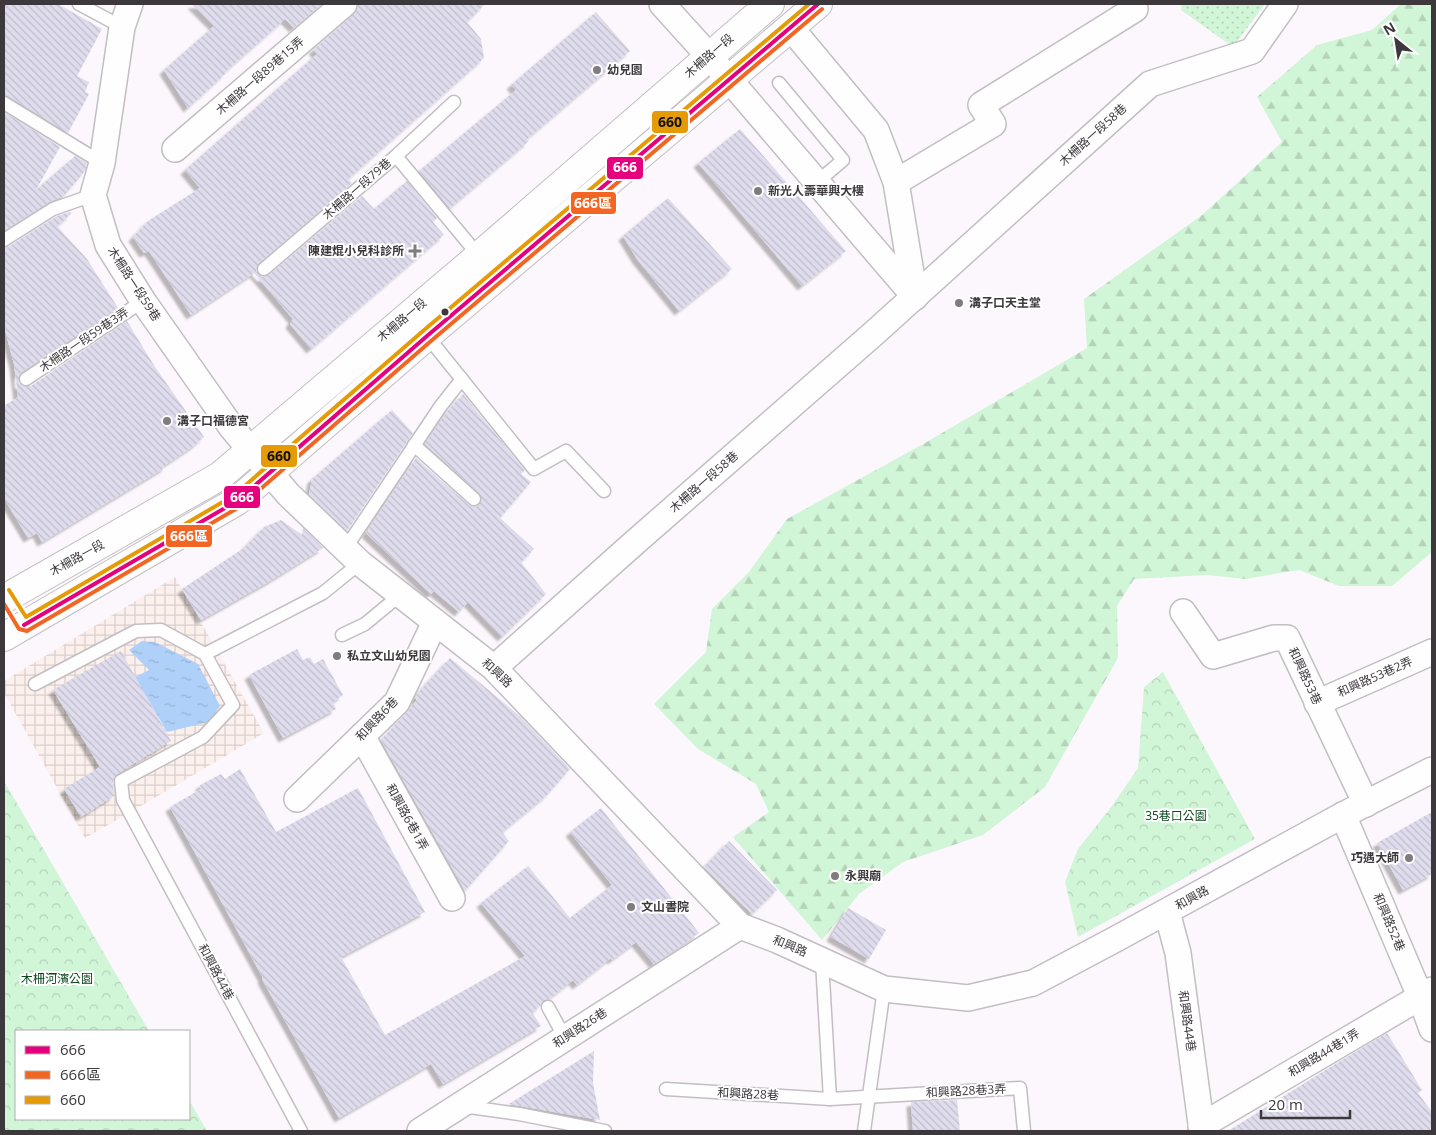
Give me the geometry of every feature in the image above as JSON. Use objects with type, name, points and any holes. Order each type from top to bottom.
[{"type":"main road","name":"木柵路一段","points":[[770,4],[479,256],[220,476],[5,596],[14,631],[237,501],[427,336],[818,4]]},
{"type":"street","name":"木柵路一段89巷15弄","points":[[175,149],[344,4]]},
{"type":"street","points":[[662,4],[709,56],[914,297]]},
{"type":"street","name":"木柵路一段58巷","points":[[494,668],[914,297],[1150,84],[1252,50],[1285,4]]},
{"type":"street","points":[[896,182],[992,124],[981,105],[1135,9]]},
{"type":"street","points":[[93,195],[102,163],[126,15]]},
{"type":"street","points":[[790,27],[876,130],[896,182],[914,297]]},
{"type":"street","name":"木柵路一段59巷","points":[[93,195],[108,245],[143,301],[232,428],[271,473]]},
{"type":"street","name":"和興路","points":[[271,473],[288,494],[353,556],[494,668],[740,926],[777,940],[884,989],[968,998],[1033,983],[1343,815],[1432,770]]},
{"type":"street","name":"和興路53巷","points":[[1183,612],[1213,656],[1274,638],[1287,638],[1366,804]]},
{"type":"street","name":"和興路6巷","points":[[297,799],[397,702],[435,622]]},
{"type":"street","name":"和興路53巷2弄","points":[[1317,703],[1432,652]]},
{"type":"street","name":"和興路6巷1弄","points":[[362,736],[452,898]]},
{"type":"street","name":"和興路52巷","points":[[1343,815],[1426,993],[1432,1029]]},
{"type":"street","name":"和興路44巷","points":[[1167,912],[1178,953],[1201,1129]]},
{"type":"street","name":"和興路26巷","points":[[420,1131],[740,926]]},
{"type":"street","name":"和興路44巷1弄","points":[[1201,1129],[1426,993]]},
{"type":"lane","points":[[79,4],[126,15]]},
{"type":"lane","points":[[779,83],[843,160],[816,183]]},
{"type":"lane","points":[[396,156],[454,102]]},
{"type":"lane","points":[[4,103],[102,163]]},
{"type":"lane","name":"木柵路一段79巷","points":[[264,269],[396,156],[479,256]]},
{"type":"lane","points":[[4,240],[53,209],[93,195]]},
{"type":"lane","name":"木柵路一段59巷3弄","points":[[26,379],[143,301]]},
{"type":"lane","points":[[427,336],[534,469],[566,451],[604,491]]},
{"type":"lane","points":[[35,684],[136,631],[161,630],[204,654],[323,593],[353,556],[414,446],[462,380]]},
{"type":"lane","points":[[414,446],[474,498]]},
{"type":"lane","points":[[342,635],[365,624],[400,595]]},
{"type":"lane","name":"和興路44巷","points":[[204,654],[233,705],[203,737],[122,781],[124,800],[301,1131]]},
{"type":"lane","points":[[822,960],[830,1099]]},
{"type":"lane","points":[[864,1131],[884,989]]},
{"type":"lane","points":[[548,1007],[565,1038]]},
{"type":"lane","name":"和興路28巷3弄","points":[[869,1097],[1020,1088],[1024,1131]]},
{"type":"lane","name":"和興路28巷","points":[[666,1089],[830,1099],[869,1097]]},
{"type":"lane","points":[[460,1106],[519,1114],[605,1131]]},
{"type":"shaded area","points":[[175,577],[264,733],[85,838],[4,693],[4,681]]},
{"type":"green space","points":[[1182,4],[1265,4],[1233,47],[1181,10]]},
{"type":"green space","points":[[1401,4],[1432,4],[1432,552],[1392,586],[1339,586],[1299,570],[1245,579],[1207,575],[1134,579],[1117,606],[1118,658],[1045,787],[983,835],[903,862],[859,894],[822,940],[733,837],[769,812],[756,784],[698,749],[654,704],[706,652],[712,609],[749,572],[787,519],[925,443],[1087,348],[1084,299],[1202,215],[1282,142],[1257,97],[1317,45],[1372,30]]},
{"type":"green space","name":"35巷口公園","points":[[1163,672],[1255,839],[1078,937],[1065,882],[1078,849],[1112,806],[1138,768],[1144,687]]},
{"type":"green space","name":"木柵河濱公園","points":[[4,781],[148,1030],[15,1030],[15,1120],[190,1120],[190,1102],[207,1131],[4,1131]]},
{"type":"water","points":[[142,641],[155,642],[198,664],[220,706],[209,722],[167,732],[135,677],[149,670],[129,650]]},
{"type":"building","points":[[4,4],[58,4],[102,29],[77,76],[89,82],[85,92],[89,94],[68,133],[4,95]]},
{"type":"building","points":[[192,4],[322,4],[294,28],[285,19],[225,72],[188,108],[164,70],[214,26]]},
{"type":"building","points":[[358,4],[485,4],[467,22],[481,39],[484,58],[348,179],[352,183],[259,263],[256,271],[262,277],[269,275],[362,196],[374,209],[407,181],[437,218],[433,222],[444,235],[311,349],[290,324],[293,319],[254,273],[191,315],[149,251],[144,253],[133,237],[148,221],[200,188],[185,170],[317,54],[313,50],[353,15]]},
{"type":"building","points":[[596,12],[630,51],[450,208],[419,171],[516,90],[511,85]]},
{"type":"building","points":[[4,112],[60,147],[36,190],[75,156],[87,163],[85,171],[64,196],[49,202],[4,231]]},
{"type":"building","name":"新光人壽華興大樓","points":[[740,129],[846,251],[802,286],[698,163]]},
{"type":"building","points":[[668,198],[732,269],[679,311],[637,259],[623,236]]},
{"type":"building","points":[[70,212],[71,214],[57,226],[87,259],[118,308],[21,372],[19,383],[23,386],[31,386],[127,321],[155,367],[204,437],[165,465],[166,467],[42,542],[37,533],[28,538],[4,498],[4,406],[18,397],[14,364],[4,326],[4,248],[57,216]]},
{"type":"building","points":[[463,394],[525,470],[521,474],[531,482],[500,518],[534,549],[521,562],[546,594],[502,637],[468,602],[459,612],[434,591],[431,594],[366,533],[416,458],[469,505],[476,507],[480,504],[482,497],[479,493],[425,444],[447,412]]},
{"type":"building","points":[[392,410],[413,433],[347,531],[309,495],[312,479]]},
{"type":"building","points":[[281,520],[302,535],[303,528],[323,548],[201,620],[182,589],[244,548],[264,527]]},
{"type":"building","points":[[297,649],[303,660],[310,657],[314,664],[323,659],[343,695],[333,702],[336,709],[283,738],[249,675]]},
{"type":"building","points":[[121,651],[171,741],[117,774],[113,781],[114,796],[81,817],[64,789],[100,767],[53,690]]},
{"type":"building","points":[[450,658],[521,717],[570,769],[547,795],[502,832],[509,841],[465,891],[381,740],[417,700],[415,698],[416,695]]},
{"type":"building","points":[[240,769],[276,832],[358,788],[425,912],[341,957],[385,1035],[525,956],[481,903],[528,866],[570,918],[612,885],[570,832],[601,808],[699,933],[654,964],[636,942],[612,960],[611,958],[577,985],[573,980],[549,999],[544,1000],[532,1012],[541,1026],[443,1084],[431,1064],[339,1118],[170,807],[201,789],[200,785],[221,774],[225,779]]},
{"type":"building","name":"巧遇大師","points":[[1432,812],[1432,874],[1403,890],[1377,843]]},
{"type":"building","points":[[729,841],[777,890],[752,914],[704,867]]},
{"type":"building","points":[[848,908],[886,930],[869,959],[831,937]]},
{"type":"building","points":[[1387,1033],[1422,1090],[1418,1093],[1432,1112],[1432,1131],[1228,1131],[1332,1066]]},
{"type":"building","points":[[594,1051],[593,1083],[600,1120],[509,1104]]},
{"type":"building","points":[[957,1100],[960,1131],[913,1131],[911,1102]]},
{"type":"transit line","name":"660","points":[[9,590],[26,617],[233,496],[423,331],[809,4]]},
{"type":"transit line","name":"666","points":[[24,625],[237,501],[427,336],[818,4]]},
{"type":"transit line","name":"666區","points":[[4,604],[19,629],[27,631],[241,506],[431,341],[822,9]]},
{"type":"place","name":"幼兒園","points":[[597,70]]},
{"type":"place","name":"新光人壽華興大樓","points":[[758,191]]},
{"type":"place","name":"陳建焜小兒科診所","points":[[415,251]]},
{"type":"place","name":"溝子口天主堂","points":[[959,303]]},
{"type":"place","name":"溝子口福德宮","points":[[167,421]]},
{"type":"place","name":"私立文山幼兒園","points":[[337,656]]},
{"type":"place","name":"巧遇大師","points":[[1409,858]]},
{"type":"place","name":"永興廟","points":[[835,876]]},
{"type":"place","name":"文山書院","points":[[631,907]]}]
